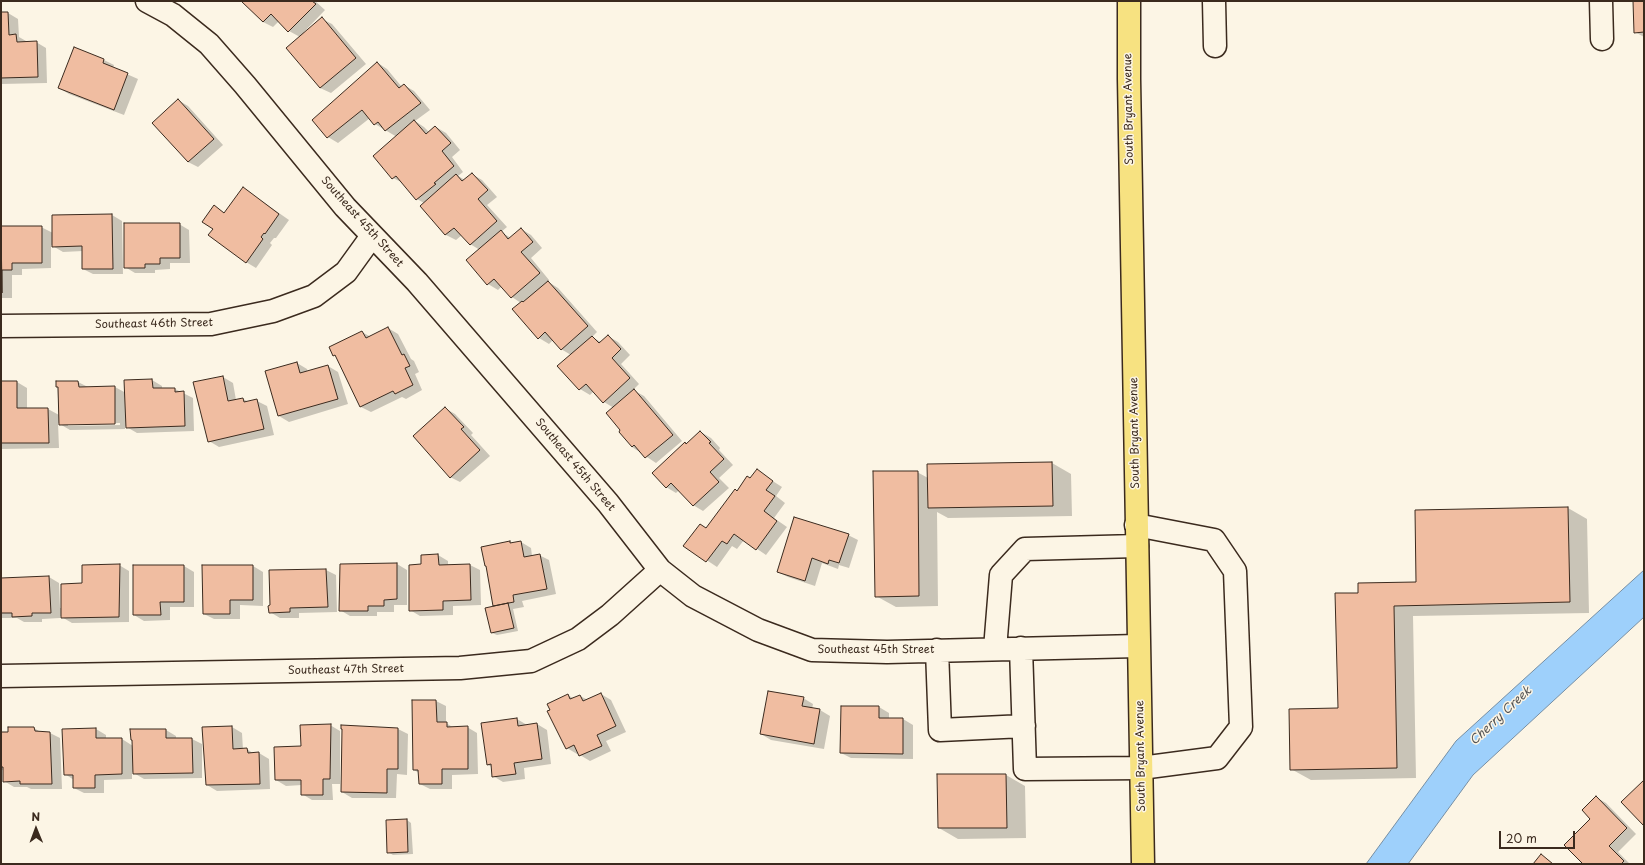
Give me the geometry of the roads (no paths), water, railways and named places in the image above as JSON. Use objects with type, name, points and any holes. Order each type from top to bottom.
[{"type":"main road","name":"South Bryant Avenue","points":[[1129,1],[1138,646],[1143,864]]},
{"type":"street","name":"Southeast 45th Street","points":[[146,1],[173,15],[209,44],[245,85],[345,207],[418,282],[603,497],[660,570],[693,596],[758,630],[812,650],[886,652],[1138,646]]},
{"type":"street","points":[[1214,1],[1215,46]]},
{"type":"street","points":[[1601,1],[1602,39]]},
{"type":"street","name":"Southeast 46th Street","points":[[1,326],[211,324],[273,311],[314,296],[346,272],[372,236]]},
{"type":"street","points":[[995,649],[1001,575],[1025,549],[1137,536],[1214,540],[1234,571],[1241,727],[1217,758],[1141,768],[1025,769],[1021,648]]},
{"type":"street","name":"Southeast 47th Street","points":[[1,676],[460,668],[531,661],[578,639],[610,615],[660,570]]},
{"type":"street","points":[[937,650],[940,730],[1024,726]]},
{"type":"water","name":"Cherry Creek","points":[[1644,570],[1644,617],[1473,775],[1408,864],[1366,864],[1456,741]]}]
